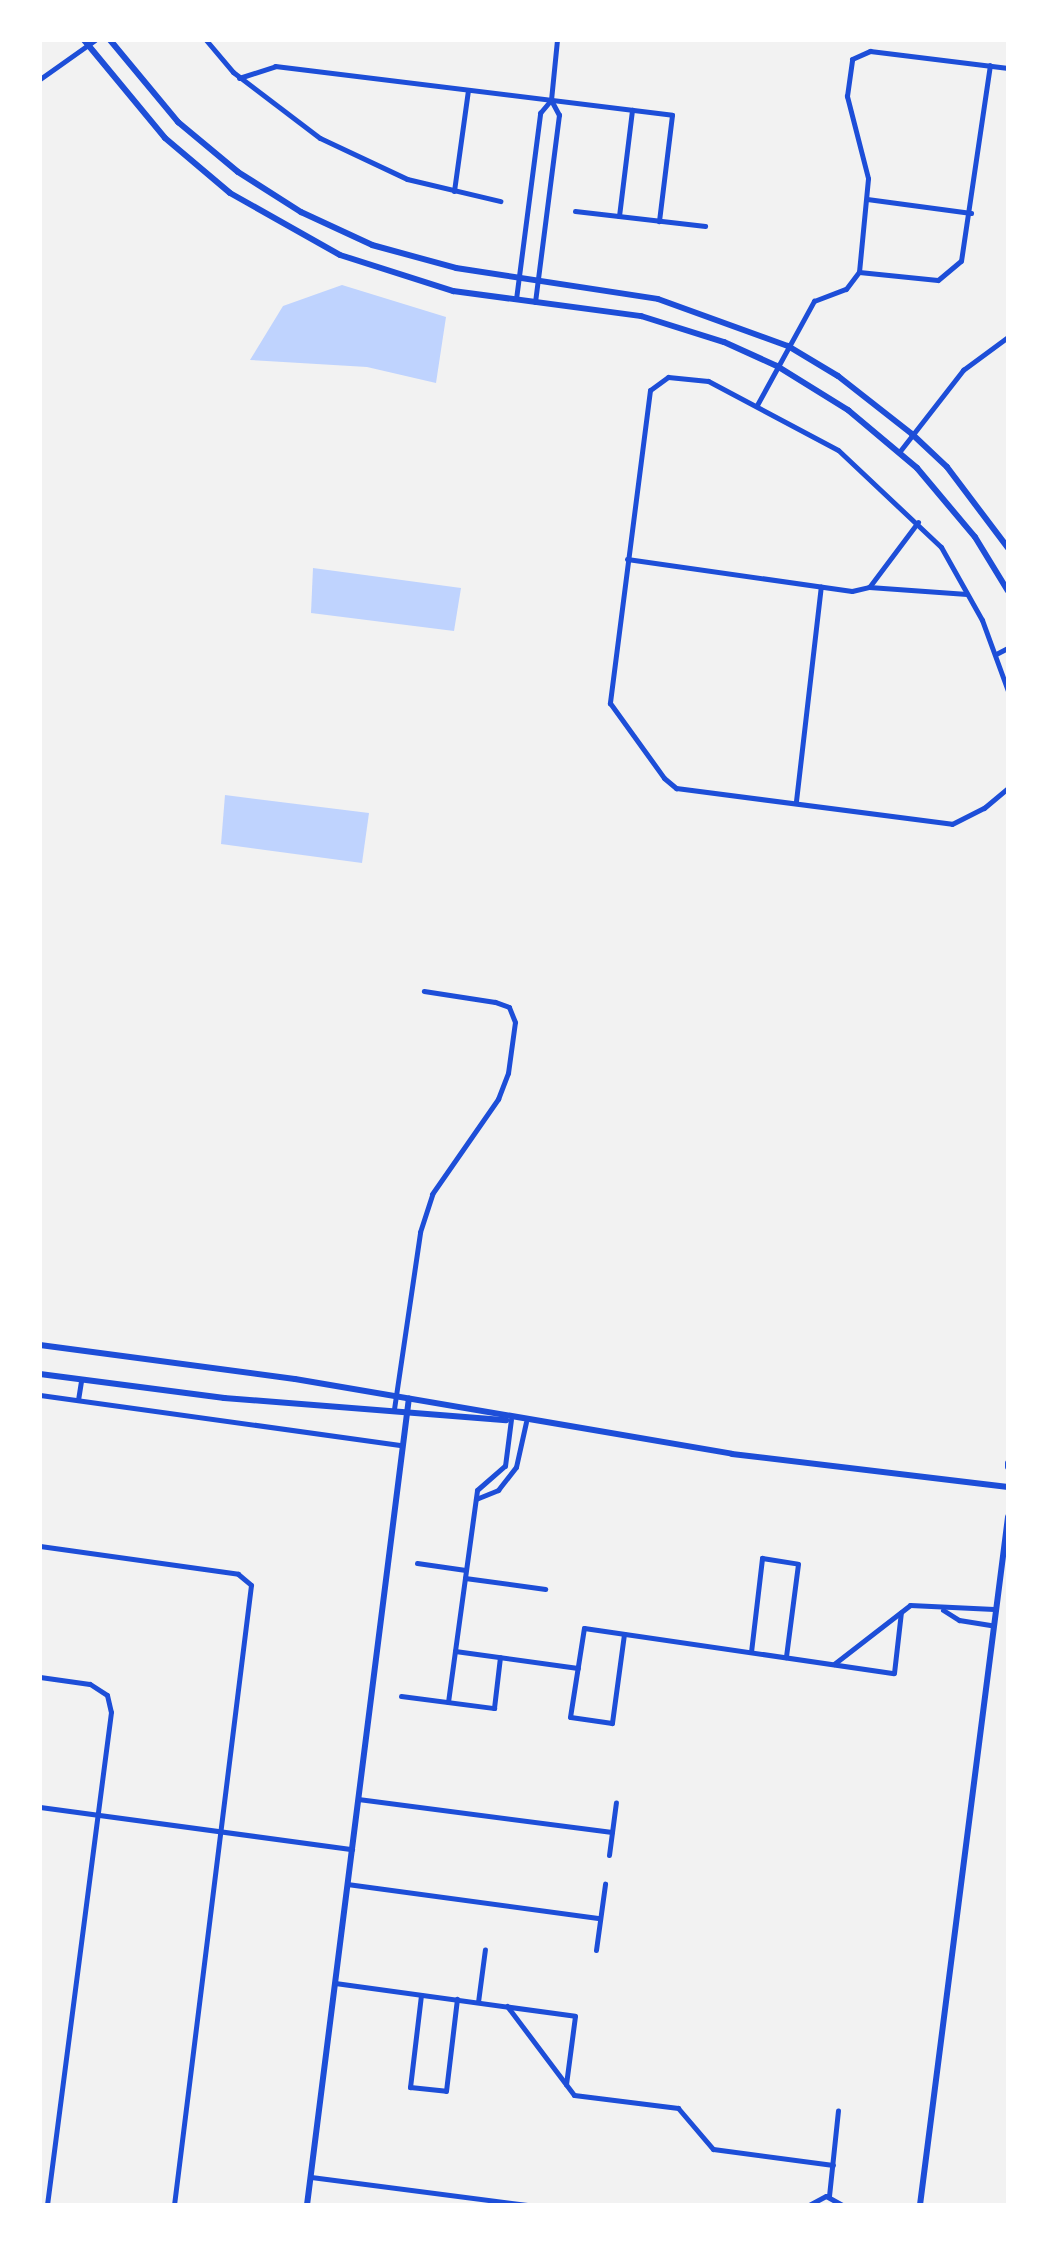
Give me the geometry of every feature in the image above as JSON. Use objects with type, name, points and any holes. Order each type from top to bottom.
[{"type":"street","points":[[40,79],[86,43],[95,40]]},
{"type":"street","points":[[110,40],[178,122],[281,200],[411,258],[658,299],[788,346],[838,376],[912,434],[947,467],[1008,548]]},
{"type":"street","points":[[206,40],[239,78],[320,138],[407,179],[500,201]]},
{"type":"street","points":[[535,302],[559,115],[551,100],[557,40]]},
{"type":"street","points":[[86,43],[165,138],[230,193],[291,231],[400,277],[516,299],[641,316],[724,342],[777,366],[848,410],[900,451],[975,537],[1008,591]]},
{"type":"street","points":[[757,405],[814,301],[846,289],[859,272],[868,178],[847,96],[852,59],[870,51],[1008,68]]},
{"type":"street","points":[[859,272],[938,280],[965,254],[990,65]]},
{"type":"street","points":[[239,78],[275,66],[672,115],[659,221]]},
{"type":"street","points":[[454,191],[468,90]]},
{"type":"street","points":[[516,299],[540,113],[551,100]]},
{"type":"street","points":[[619,216],[632,110]]},
{"type":"street","points":[[867,199],[971,213]]},
{"type":"street","points":[[575,211],[705,226]]},
{"type":"street","points":[[900,451],[963,370],[1008,337]]},
{"type":"street","points":[[1008,691],[996,654],[941,547],[918,522],[838,450],[708,381],[668,377],[650,390],[610,703],[647,759],[676,788],[796,801],[952,824],[984,808],[1008,788]]},
{"type":"street","points":[[869,587],[918,522]]},
{"type":"street","points":[[627,559],[821,586],[967,594]]},
{"type":"street","points":[[796,801],[821,586]]},
{"type":"street","points":[[996,654],[1008,648]]},
{"type":"street","points":[[394,1409],[420,1232],[432,1194],[498,1099],[508,1073],[515,1022],[509,1007],[495,1002],[424,991]]},
{"type":"street","points":[[40,1345],[409,1398],[526,1422],[1008,1487]]},
{"type":"street","points":[[40,1374],[224,1398],[511,1419]]},
{"type":"street","points":[[78,1400],[81,1380]]},
{"type":"street","points":[[40,1395],[402,1445]]},
{"type":"street","points":[[307,2205],[409,1398]]},
{"type":"street","points":[[448,1702],[477,1490],[505,1466],[511,1419]]},
{"type":"street","points":[[476,1499],[498,1490],[516,1467],[526,1422]]},
{"type":"street","points":[[920,2205],[1008,1517]]},
{"type":"street","points":[[40,1546],[238,1574],[251,1585],[174,2205]]},
{"type":"street","points":[[751,1652],[762,1558],[798,1564],[786,1657]]},
{"type":"street","points":[[417,1563],[545,1589]]},
{"type":"street","points":[[834,1664],[910,1605],[942,1609],[961,1605],[994,1609]]},
{"type":"street","points":[[942,1609],[959,1620],[992,1625]]},
{"type":"street","points":[[624,1634],[612,1723],[570,1717],[584,1628],[894,1673],[901,1612]]},
{"type":"street","points":[[455,1651],[578,1668]]},
{"type":"street","points":[[401,1696],[494,1708],[500,1657]]},
{"type":"street","points":[[40,1677],[90,1684],[107,1695],[111,1712],[47,2205]]},
{"type":"street","points":[[358,1799],[612,1832]]},
{"type":"street","points":[[609,1855],[616,1802]]},
{"type":"street","points":[[40,1807],[352,1849]]},
{"type":"street","points":[[347,1884],[600,1918]]},
{"type":"street","points":[[596,1950],[605,1884]]},
{"type":"street","points":[[478,2002],[485,1949]]},
{"type":"street","points":[[335,1983],[575,2016],[566,2085]]},
{"type":"street","points":[[421,1995],[410,2087],[446,2091],[457,1999]]},
{"type":"street","points":[[507,2006],[574,2095],[678,2108],[713,2149],[833,2165]]},
{"type":"street","points":[[829,2196],[838,2110]]},
{"type":"street","points":[[311,2177],[527,2205]]},
{"type":"street","points":[[809,2205],[829,2196]]},
{"type":"street","points":[[829,2196],[842,2205]]},
{"type":"water","points":[[342,285],[446,317],[436,383],[367,367],[250,360],[283,306]]},
{"type":"water","points":[[313,568],[461,588],[454,631],[311,613]]},
{"type":"water","points":[[225,795],[369,813],[362,863],[221,844]]}]
